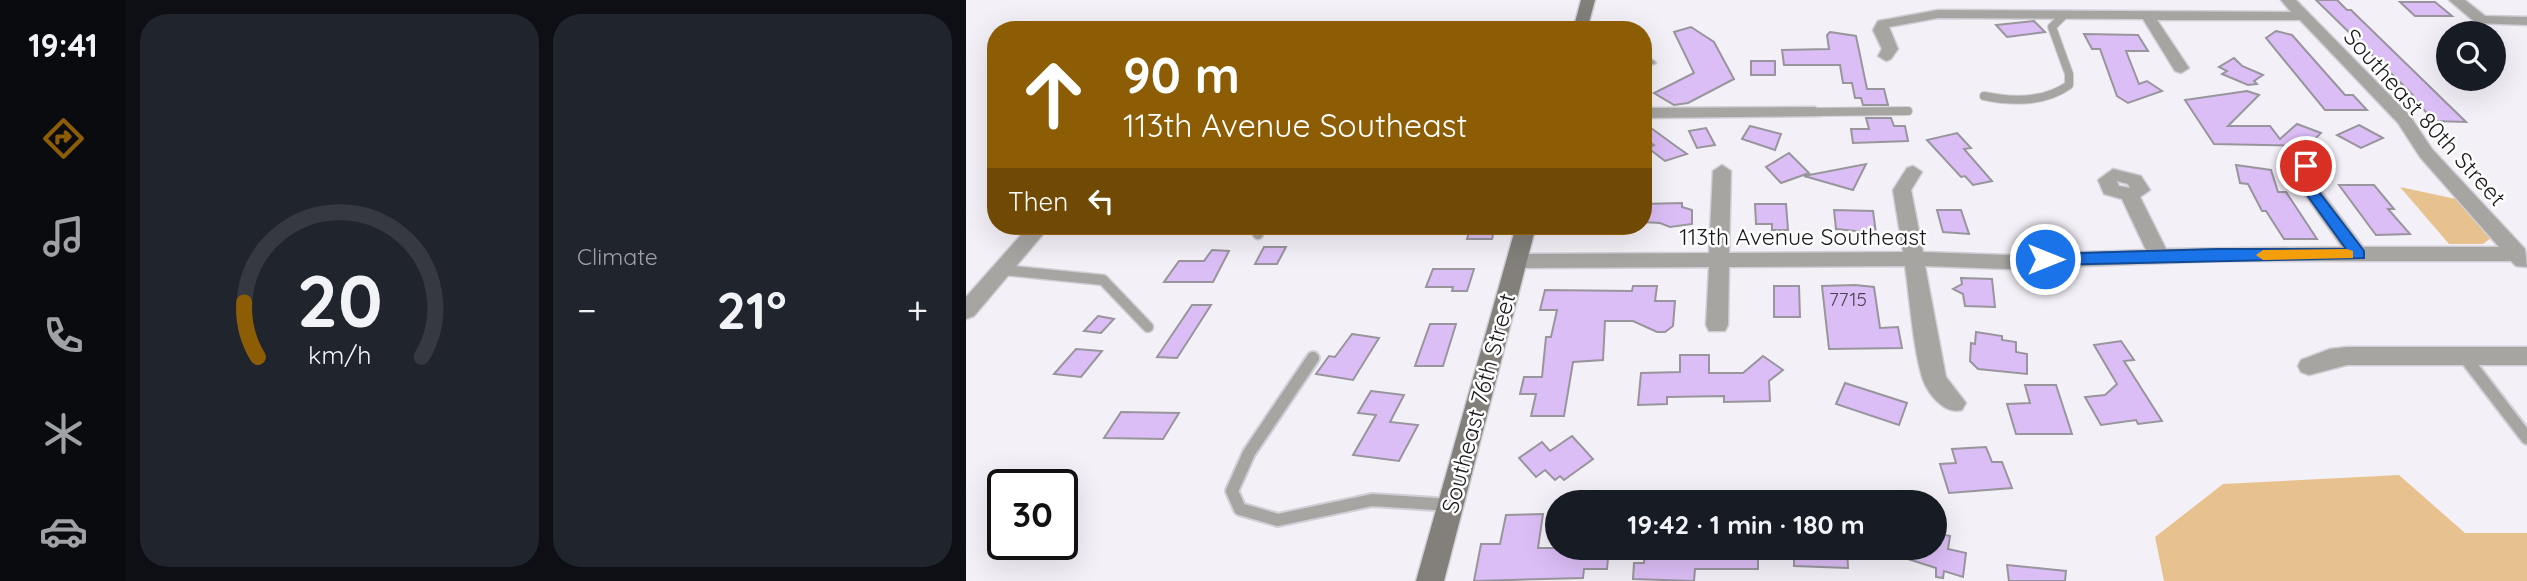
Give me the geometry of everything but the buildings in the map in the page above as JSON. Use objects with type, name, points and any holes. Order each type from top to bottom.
[{"type":"street","points":[[1582,21],[1588,0]]},
{"type":"street","name":"Southeast 80th Street","points":[[2288,0],[2404,120],[2426,153],[2522,259]]},
{"type":"street","points":[[2456,0],[2481,20],[2527,21]]},
{"type":"street","points":[[1886,56],[1891,49],[1880,30],[1883,24],[1938,14],[2303,16]]},
{"type":"street","points":[[2148,16],[2181,68]]},
{"type":"street","points":[[1652,113],[1815,112]]},
{"type":"street","points":[[2306,166],[2303,172],[2309,188],[2358,255],[2522,259]]},
{"type":"street","points":[[1717,325],[1722,171]]},
{"type":"street","points":[[1913,172],[1902,190],[1935,380],[1954,403]]},
{"type":"street","points":[[2129,195],[2159,256]]},
{"type":"street","points":[[966,311],[1032,235]]},
{"type":"street","name":"Southeast 76th Street","points":[[1430,581],[1523,235]]},
{"type":"street","name":"113th Avenue Southeast","points":[[1516,261],[1915,259],[2007,262],[2159,256],[2358,255]]},
{"type":"street","points":[[2309,366],[2330,358],[2347,356],[2527,356]]},
{"type":"lane","points":[[1984,96],[2000,100],[2045,97],[2061,93],[2069,85],[2069,74],[2052,27],[2064,15]]},
{"type":"lane","points":[[1815,112],[1908,111]]},
{"type":"lane","points":[[1003,270],[1103,281],[1148,327]]},
{"type":"lane","points":[[2464,356],[2527,438]]},
{"type":"lane","points":[[1314,358],[1249,453],[1232,491],[1240,509],[1278,520],[1372,500],[1451,505]]},
{"type":"shaded area","points":[[2400,187],[2456,199],[2491,238],[2483,244],[2449,244]]},
{"type":"shaded area","points":[[2399,475],[2465,533],[2527,533],[2527,581],[2164,581],[2155,537],[2223,484]]},
{"type":"slow traffic","points":[[2263,255],[2347,255]]},
{"type":"route","points":[[2045,259],[2217,254],[2358,255],[2309,188],[2303,172],[2306,166]]}]
